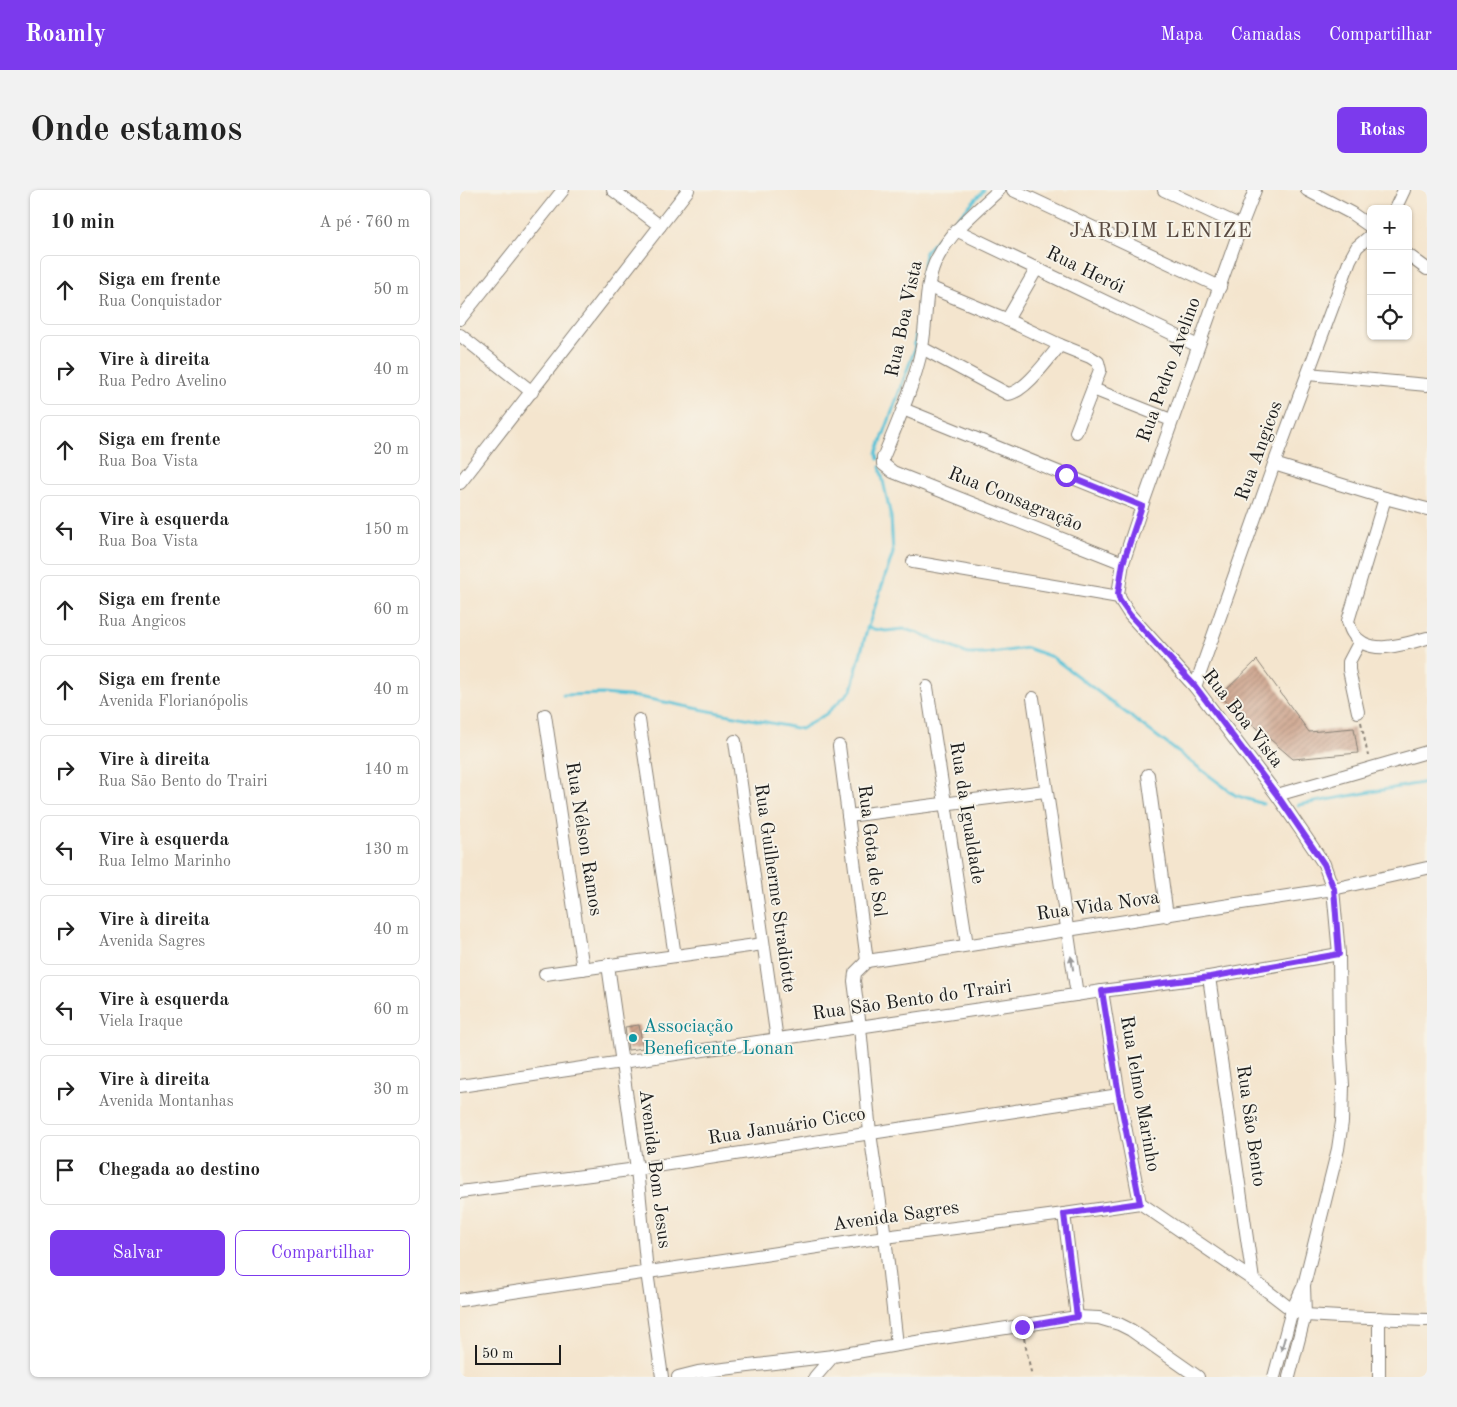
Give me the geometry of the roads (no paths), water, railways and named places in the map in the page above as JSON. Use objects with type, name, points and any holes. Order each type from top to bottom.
[{"type":"street","points":[[460,319],[563,190]]},
{"type":"street","points":[[613,190],[660,226]]},
{"type":"street","points":[[460,483],[688,190]]},
{"type":"street","name":"Rua Boa Vista","points":[[893,472],[883,464],[883,458],[903,409],[922,348],[931,272],[938,256],[956,230],[999,190]]},
{"type":"street","points":[[1014,190],[1220,287]]},
{"type":"street","points":[[1164,190],[1241,226]]},
{"type":"street","name":"Rua Pedro Avelino","points":[[1123,563],[1171,420],[1241,226],[1256,190]]},
{"type":"street","points":[[1306,190],[1351,213],[1367,224]]},
{"type":"street","points":[[1397,205],[1404,190]]},
{"type":"street","name":"Rua Herói","points":[[956,230],[1198,346]]},
{"type":"street","name":"Rua Angicos","points":[[1195,686],[1274,464],[1350,260],[1357,247],[1367,239]]},
{"type":"street","points":[[1412,258],[1427,269]]},
{"type":"street","points":[[1007,320],[1036,268]]},
{"type":"street","points":[[929,287],[1098,362],[1100,370],[1076,432]]},
{"type":"street","points":[[460,335],[532,392]]},
{"type":"street","points":[[922,348],[1008,394],[1017,392],[1025,385],[1060,345]]},
{"type":"street","points":[[1308,374],[1427,385]]},
{"type":"street","points":[[1093,389],[1171,420]]},
{"type":"street","points":[[903,409],[1142,506]]},
{"type":"street","points":[[1274,464],[1427,509]]},
{"type":"street","name":"Rua Consagração","points":[[893,472],[1123,563]]},
{"type":"street","points":[[1385,498],[1348,621],[1352,632],[1360,641],[1372,646],[1384,648],[1399,646],[1427,638]]},
{"type":"street","points":[[913,562],[1119,597],[1118,588],[1123,563]]},
{"type":"street","name":"Rua Boa Vista","points":[[1119,597],[1130,615],[1195,686],[1277,795]]},
{"type":"street","points":[[1358,712],[1349,662],[1360,641]]},
{"type":"street","name":"Rua da Igualdade","points":[[927,687],[967,945]]},
{"type":"street","points":[[1032,698],[1077,995]]},
{"type":"street","name":"Rua Nélson Ramos","points":[[545,715],[583,969]]},
{"type":"street","points":[[639,720],[675,956]]},
{"type":"street","name":"Rua Guilherme Stradiotte","points":[[735,741],[777,1040]]},
{"type":"street","name":"Rua Gota de Sol","points":[[839,746],[867,961]]},
{"type":"street","points":[[1274,1377],[1292,1310],[1304,1285],[1338,1149],[1342,1122],[1343,1085],[1340,1040],[1339,954],[1334,889],[1324,864],[1277,795],[1427,752]]},
{"type":"street","points":[[1148,775],[1167,916]]},
{"type":"street","points":[[848,816],[1046,791]]},
{"type":"street","name":"Rua Vida Nova","points":[[867,961],[1334,889],[1427,868]]},
{"type":"street","points":[[545,974],[763,944]]},
{"type":"street","name":"Rua São Bento do Trairi","points":[[460,1086],[1102,991],[1210,977],[1339,954]]},
{"type":"street","points":[[867,961],[855,973],[854,981],[870,1133],[885,1237],[897,1345]]},
{"type":"street","name":"Avenida Bom Jesus","points":[[608,966],[637,1169],[647,1272],[662,1377]]},
{"type":"street","name":"Rua São Bento","points":[[1210,977],[1253,1280]]},
{"type":"street","name":"Rua Ielmo Marinho","points":[[1102,991],[1119,1095],[1140,1203]]},
{"type":"street","name":"Rua Januário Cicco","points":[[460,1192],[637,1169],[1119,1095]]},
{"type":"street","points":[[1140,1203],[1253,1280],[1292,1310],[1305,1314],[1427,1320]]},
{"type":"street","name":"Avenida Sagres","points":[[460,1300],[885,1237],[1140,1203]]},
{"type":"street","points":[[1064,1214],[1077,1317]]},
{"type":"street","points":[[1290,1377],[1305,1314],[1304,1285]]},
{"type":"street","points":[[678,1377],[698,1372],[833,1356],[1077,1317],[1099,1318],[1119,1324],[1131,1330],[1198,1377]]},
{"type":"street","points":[[1379,1318],[1379,1377]]},
{"type":"street","points":[[815,1377],[833,1356]]},
{"type":"waterway","points":[[878,459],[877,453],[914,351],[925,252],[984,190]]},
{"type":"waterway","points":[[563,695],[602,694],[639,697],[801,729],[826,714],[851,690],[866,633],[893,553],[891,517],[880,467]]},
{"type":"waterway","points":[[867,628],[886,631],[904,629],[968,654],[985,654],[1027,648],[1052,657],[1235,795],[1263,804]]},
{"type":"waterway","points":[[1298,805],[1427,782]]},
{"type":"place","name":"Associação Beneficente Lonan","points":[[633,1038]]},
{"type":"district","name":"JARDIM LENIZE","points":[[1161,231]]}]
